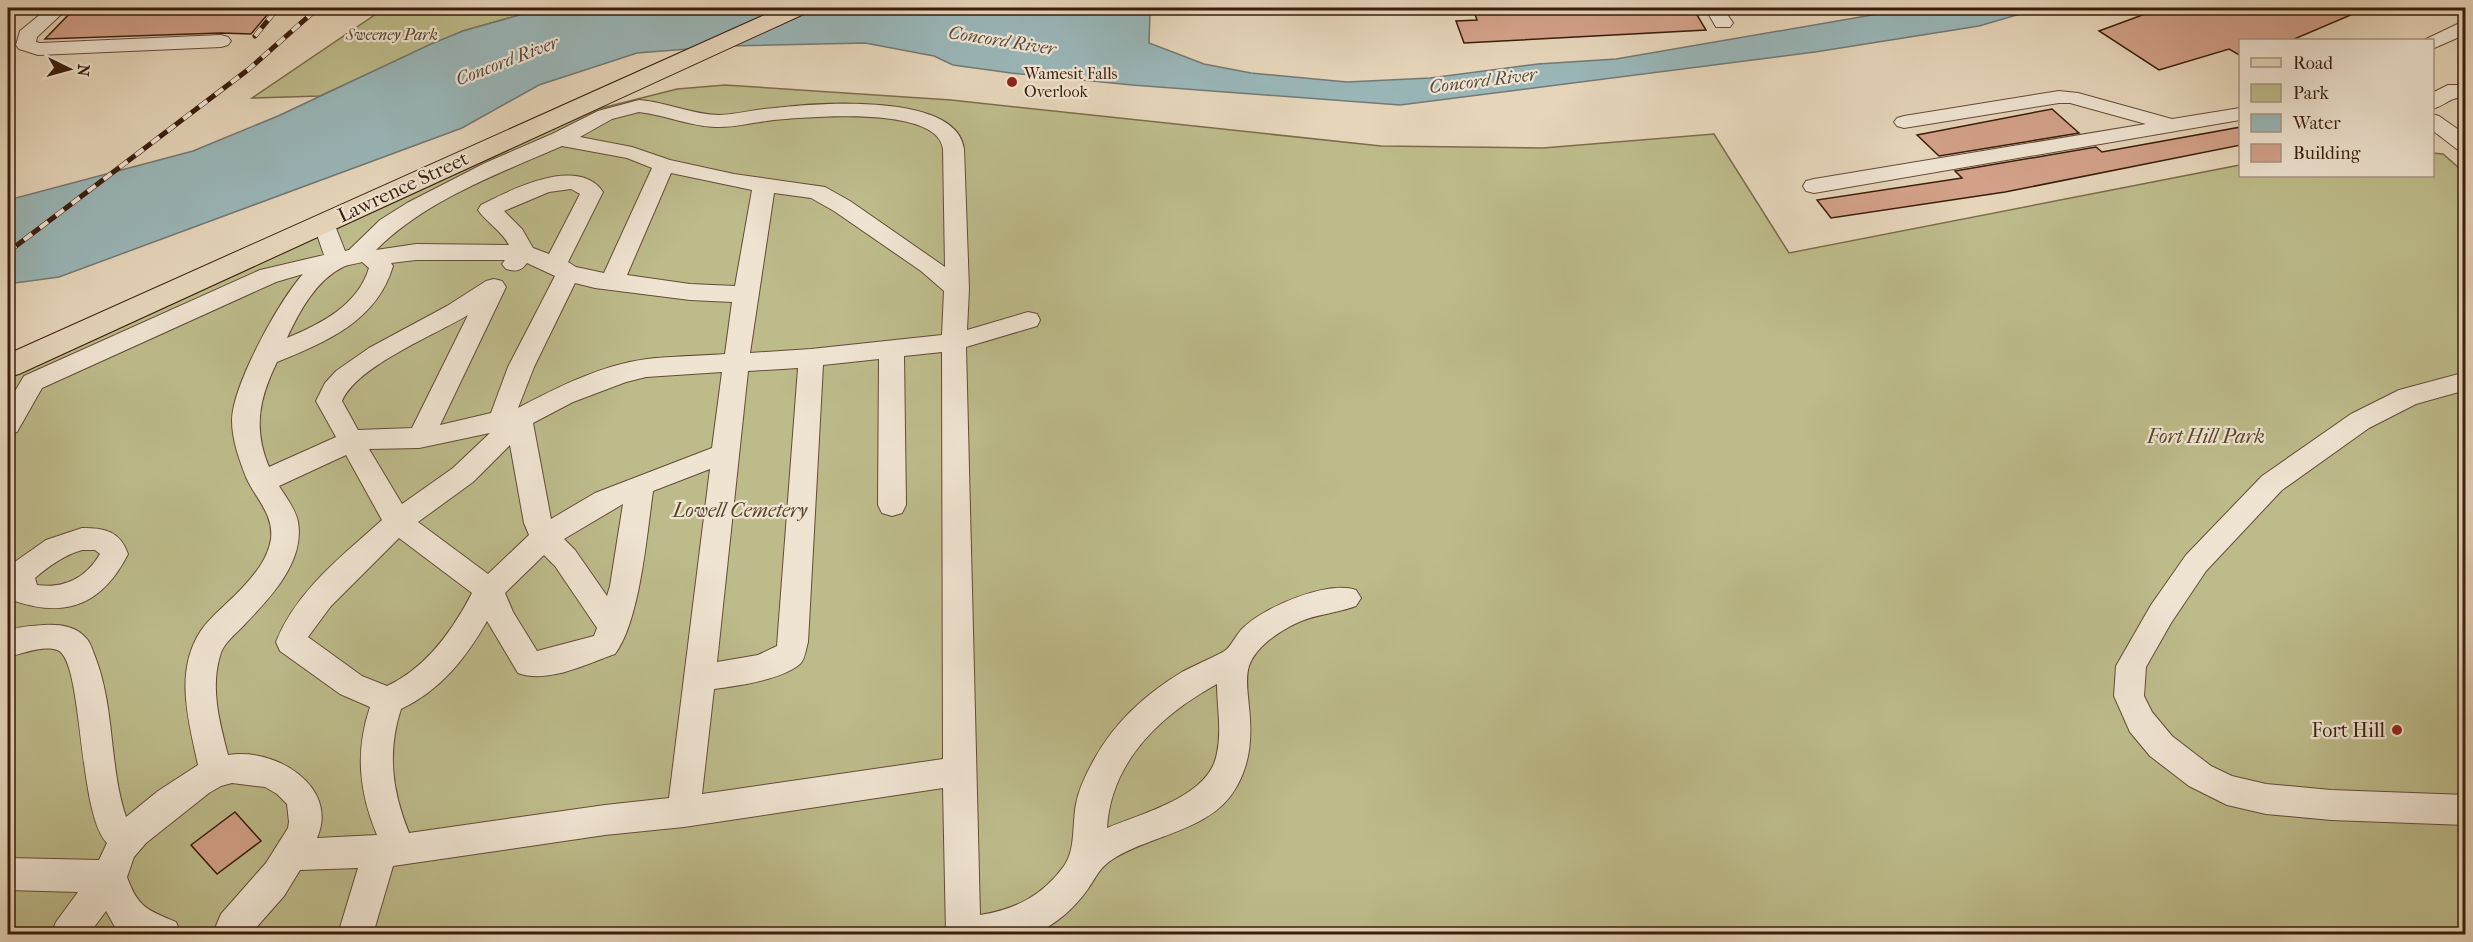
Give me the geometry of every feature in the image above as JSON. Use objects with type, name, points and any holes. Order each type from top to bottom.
[{"type":"main road","name":"Lawrence Street","points":[[8,366],[798,8]]},
{"type":"street","points":[[59,8],[27,35],[26,45],[38,49],[221,41]]},
{"type":"street","points":[[2434,42],[2466,26]]},
{"type":"street","points":[[2434,102],[2448,91],[2466,91]]},
{"type":"street","points":[[1904,122],[2059,96],[2174,124]]},
{"type":"street","points":[[216,772],[199,678],[205,652],[211,640],[270,574],[286,540],[284,520],[262,482],[251,456],[244,431],[245,408],[286,317],[308,282],[320,270],[355,258],[388,225],[450,189],[560,139],[605,115],[639,106],[663,109],[694,119],[714,121],[773,114],[903,113],[924,118],[942,127],[951,138],[957,289],[954,342],[963,934]]},
{"type":"street","points":[[1814,186],[2239,114]]},
{"type":"street","points":[[2434,121],[2466,145]]},
{"type":"street","points":[[560,139],[632,153],[664,165],[734,181],[817,192],[842,206],[929,266],[957,289]]},
{"type":"street","points":[[613,281],[629,240],[664,165]]},
{"type":"street","points":[[489,210],[550,183],[578,185],[589,188],[592,192],[521,367],[510,420],[538,523],[544,537],[565,558],[612,626]]},
{"type":"street","points":[[684,812],[725,454],[755,229],[764,185]]},
{"type":"street","points":[[450,189],[489,210],[509,227],[520,242],[523,253]]},
{"type":"street","points":[[267,356],[330,328],[371,295],[379,279],[381,266],[355,258],[324,223]]},
{"type":"street","points":[[8,393],[268,276],[296,268],[355,258],[416,252],[523,253],[595,280],[690,292],[746,294]]},
{"type":"street","points":[[419,438],[432,417],[494,287],[523,253]]},
{"type":"street","points":[[494,287],[469,304],[371,359],[334,388],[329,401],[398,522],[489,590],[506,627],[529,664],[544,664],[604,645],[625,586],[640,486]]},
{"type":"street","points":[[262,482],[351,441],[374,437],[419,438],[510,420],[620,373],[646,369],[811,358],[954,342],[1028,320]]},
{"type":"street","points":[[891,349],[892,505]]},
{"type":"street","points":[[700,677],[738,674],[769,666],[790,654],[793,642],[811,358]]},
{"type":"street","points":[[2466,381],[2408,397],[2360,421],[2272,483],[2196,563],[2161,614],[2131,666],[2129,696],[2141,722],[2161,746],[2200,776],[2227,790],[2266,798],[2331,805],[2466,810]]},
{"type":"street","points":[[8,425],[33,382]]},
{"type":"street","points":[[510,420],[463,475],[398,522],[307,612],[292,634],[291,642],[351,685],[388,700],[404,694],[428,678],[472,624],[489,590],[515,568],[544,537],[605,500],[696,463],[725,454]]},
{"type":"street","points":[[969,934],[998,930],[1027,920],[1054,904],[1075,878],[1087,858],[1099,847],[1173,818],[1204,800],[1219,787],[1230,770],[1235,745],[1232,677],[1236,660],[1250,639],[1272,621],[1307,606],[1346,598]]},
{"type":"street","points":[[8,645],[21,639],[56,637],[68,639],[77,648],[86,673],[95,721],[105,803],[113,827],[126,840]]},
{"type":"street","points":[[1087,858],[1095,794],[1112,757],[1137,727],[1177,690],[1206,672],[1236,660]]},
{"type":"street","points":[[356,934],[390,851],[387,822],[378,789],[374,758],[378,728],[388,700]]},
{"type":"street","points":[[68,934],[110,877],[126,840],[184,792],[216,772],[238,768],[261,771],[278,776],[294,787],[304,803],[306,824],[276,881],[260,901],[228,932]]},
{"type":"street","points":[[291,855],[390,851],[605,820],[684,812],[959,771]]},
{"type":"street","points":[[8,874],[110,877]]},
{"type":"street","points":[[110,877],[122,911],[144,929],[164,934]]},
{"type":"green space","name":"Sweeney Park","points":[[385,8],[544,8],[463,31],[320,96],[252,98]]},
{"type":"green space","name":"Lowell Cemetery","points":[[725,85],[951,100],[1381,146],[1543,148],[1714,134],[1789,253],[2239,165],[2239,177],[2434,177],[2434,153],[2443,154],[2466,174],[2465,934],[8,934],[8,379],[598,109],[677,89]]},
{"type":"water","name":"Concord River","points":[[544,8],[1173,8],[1150,14],[1149,43],[1204,64],[1251,73],[1347,82],[1430,78],[1538,64],[1616,59],[1872,15],[1900,8],[2041,8],[1979,26],[1815,52],[1400,105],[1132,85],[1011,73],[953,65],[934,56],[865,43],[726,46],[637,53],[539,85],[462,128],[59,277],[8,284],[8,200],[193,151],[278,116],[431,44],[463,31]]},
{"type":"building","points":[[75,8],[273,8],[251,34],[45,39]]},
{"type":"building","points":[[1473,8],[1693,8],[1706,30],[1464,43],[1456,21],[1477,20]]},
{"type":"building","points":[[2176,8],[2367,8],[2294,39],[2239,39],[2239,55],[2229,49],[2159,70],[2099,31],[2153,11],[2160,14]]},
{"type":"building","points":[[2052,109],[2079,133],[1939,156],[1917,135]]},
{"type":"building","points":[[2239,127],[2239,145],[2005,192],[1831,218],[1817,200],[1962,178],[1955,171],[2096,147],[2102,152]]},
{"type":"building","points":[[235,812],[261,841],[217,874],[191,845]]},
{"type":"railway","points":[[255,36],[278,8]]},
{"type":"railway","points":[[10,250],[8,252],[249,69],[318,8]]},
{"type":"place","name":"Wamesit Falls Overlook","points":[[1012,82]]},
{"type":"place","name":"Fort Hill","points":[[2397,730]]},
{"type":"park label","name":"Fort Hill Park","points":[[2206,436]]}]
